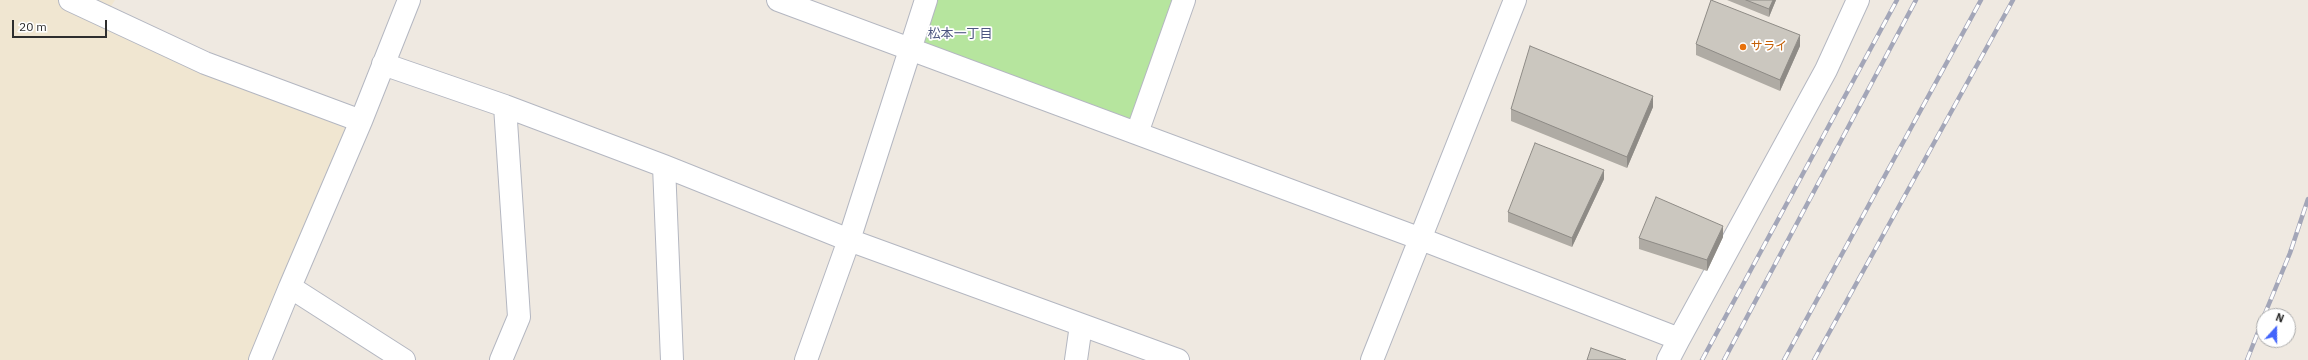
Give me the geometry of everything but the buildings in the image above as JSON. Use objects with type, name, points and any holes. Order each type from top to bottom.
[{"type":"street","points":[[70,0],[205,63],[361,121]]},
{"type":"street","points":[[260,360],[361,121],[409,0]]},
{"type":"street","points":[[778,0],[908,50],[1137,133],[1679,339]]},
{"type":"street","points":[[806,360],[849,240],[908,50],[926,0]]},
{"type":"street","points":[[1137,133],[1184,0]]},
{"type":"street","points":[[1372,360],[1421,240],[1515,0]]},
{"type":"street","points":[[1668,360],[1826,70],[1858,0]]},
{"type":"street","points":[[384,64],[505,106],[664,166],[849,240],[1178,360]]},
{"type":"street","points":[[501,360],[519,317],[505,106]]},
{"type":"street","points":[[664,166],[672,360]]},
{"type":"street","points":[[290,288],[404,360]]},
{"type":"street","points":[[1076,360],[1081,325]]},
{"type":"shaded area","points":[[0,0],[115,0],[101,22],[347,129],[248,360],[0,360]]},
{"type":"green space","points":[[926,0],[1184,0],[1137,133],[908,50]]},
{"type":"railway","points":[[1702,360],[1897,0]]},
{"type":"railway","points":[[1724,360],[1916,0]]},
{"type":"railway","points":[[1784,360],[1981,0]]},
{"type":"railway","points":[[1814,360],[2013,0]]},
{"type":"railway","points":[[2267,308],[2290,253],[2308,199]]},
{"type":"railway","points":[[2247,360],[2256,337]]},
{"type":"place","name":"サライ","points":[[1743,47]]},
{"type":"district","name":"松本一丁目","points":[[960,34]]}]
